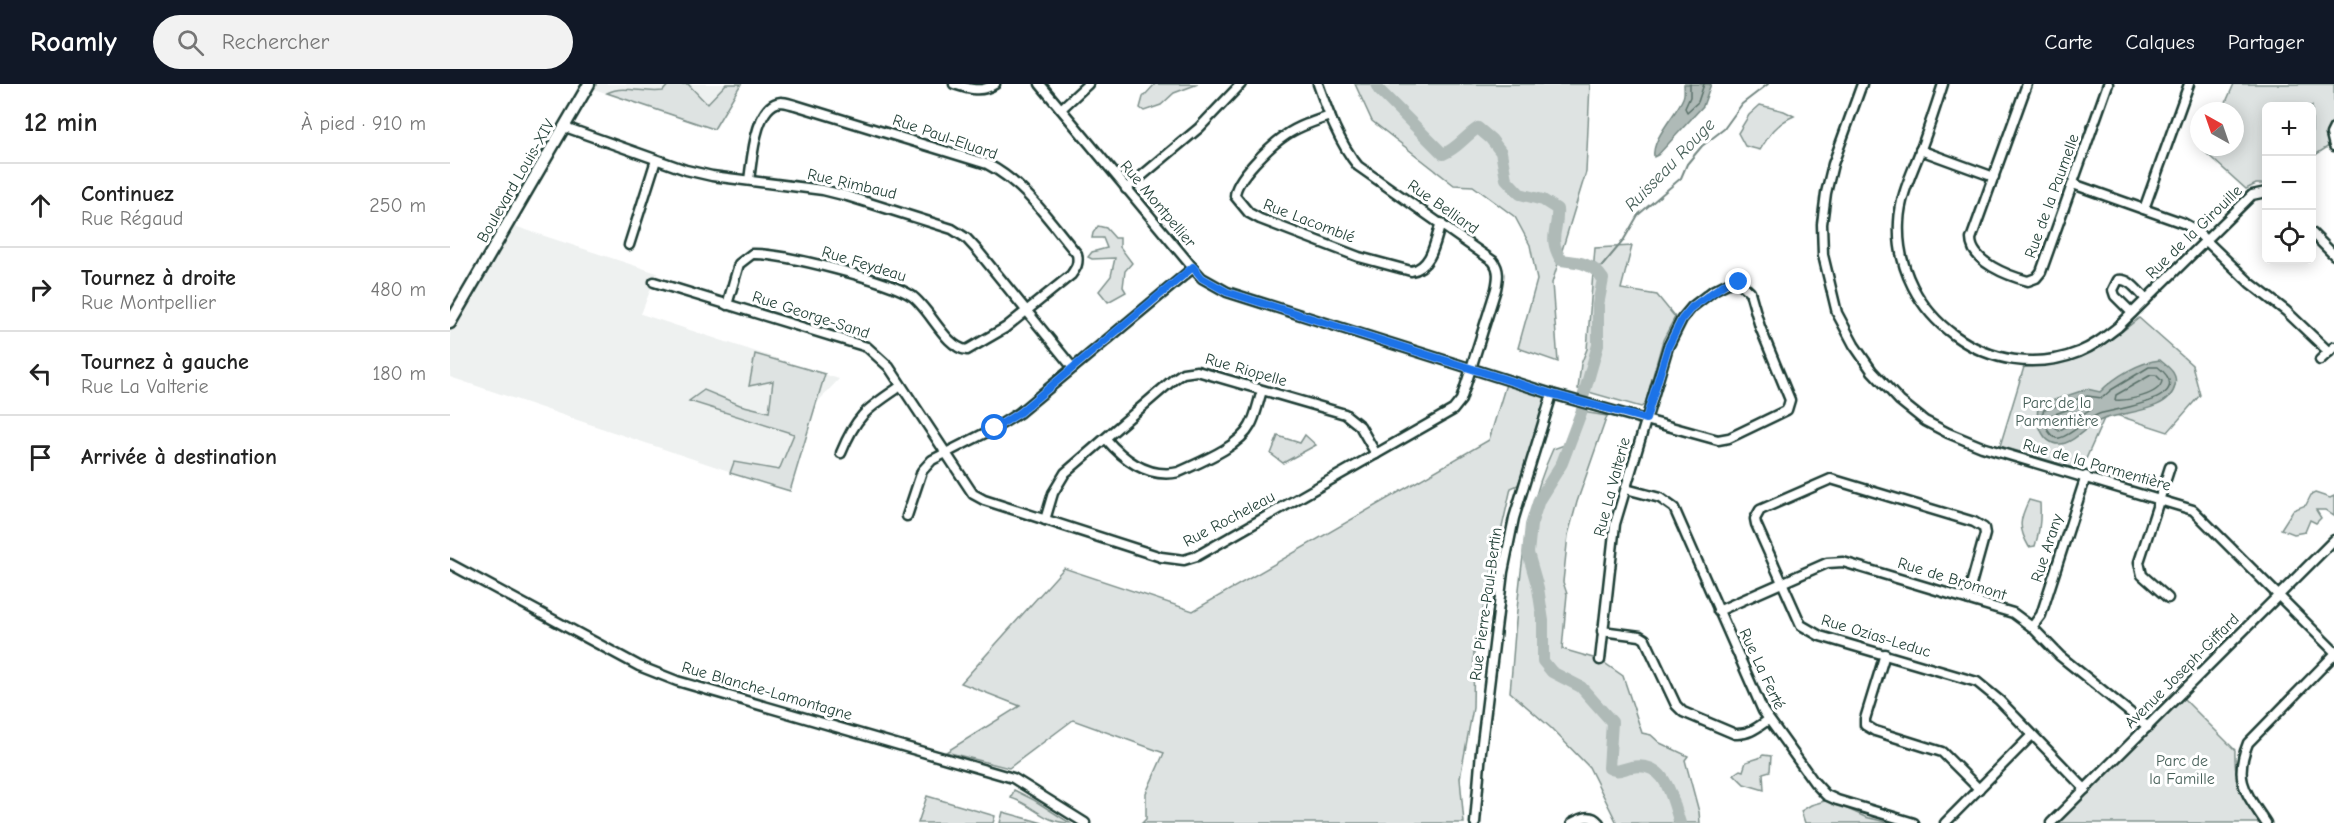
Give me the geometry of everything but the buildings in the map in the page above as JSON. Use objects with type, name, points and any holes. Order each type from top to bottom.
[{"type":"main road","name":"Boulevard Louis-XIV","points":[[450,323],[589,84]]},
{"type":"street","points":[[954,84],[986,90],[995,84]]},
{"type":"street","name":"Rue Montpellier","points":[[1040,84],[1202,278],[1227,292],[1552,394],[1718,440],[1729,438],[1787,410],[1790,405]]},
{"type":"street","points":[[1061,109],[1088,84]]},
{"type":"street","points":[[1126,189],[1199,128],[1241,84]]},
{"type":"street","name":"Rue Belliard","points":[[1318,84],[1330,116],[1351,158],[1358,166],[1487,255],[1497,266],[1496,289],[1471,368]]},
{"type":"street","name":"Rue de la Parmentière","points":[[1862,84],[1833,164],[1826,193],[1822,224],[1823,255],[1837,313],[1854,345],[1883,384],[1925,421],[1982,447],[2086,476],[2193,510],[2334,653]]},
{"type":"street","name":"Rue de la Girouille","points":[[1943,84],[1902,198],[1899,222],[1900,248],[1904,270],[1929,314],[1961,342],[1983,353],[2004,358],[2041,361],[2079,352],[2098,342],[2132,313],[2252,195],[2262,193]]},
{"type":"street","points":[[1920,150],[1994,177],[2027,84]]},
{"type":"street","name":"Rue de la Paumelle","points":[[1994,177],[1971,239],[1971,247],[1974,253],[1984,261],[2028,281],[2036,278],[2041,272],[2108,84]]},
{"type":"street","points":[[2144,209],[2189,84]]},
{"type":"street","name":"Rue Paul-Eluard","points":[[749,180],[758,129],[765,113],[772,105],[781,102],[987,164],[1006,174],[1022,188],[1077,254],[1077,267],[1071,275],[1026,311]]},
{"type":"street","name":"Rue Lacomblé","points":[[1330,116],[1286,134],[1274,145],[1239,182],[1235,196],[1240,205],[1260,219],[1359,257],[1411,272],[1418,270],[1429,258],[1441,223]]},
{"type":"street","name":"Rue Rimbaud","points":[[565,127],[656,160],[712,176],[847,195],[952,229],[966,238],[978,251],[1073,368]]},
{"type":"street","points":[[2334,128],[2331,134],[2334,146]]},
{"type":"street","points":[[628,245],[656,160]]},
{"type":"street","points":[[2073,184],[2182,223],[2207,239],[2250,283],[2331,350],[2320,360]]},
{"type":"street","points":[[2316,236],[2334,255]]},
{"type":"street","name":"Rue Feydeau","points":[[727,305],[739,264],[752,254],[760,254],[824,266],[901,290],[921,304],[948,339],[961,349],[975,347],[1026,311]]},
{"type":"street","points":[[907,516],[922,471],[932,460],[1019,413],[1193,267]]},
{"type":"street","name":"Rue de la Girouille","points":[[2132,313],[2115,296],[2113,290],[2118,280],[2124,279],[2129,282],[2146,299]]},
{"type":"street","name":"Rue La Valterie","points":[[1600,660],[1615,524],[1668,347],[1682,319],[1714,290],[1732,281],[1739,282],[1750,292],[1760,327],[1788,394],[1790,405]]},
{"type":"street","name":"Rue George-Sand","points":[[654,282],[867,347],[889,367],[945,453]]},
{"type":"street","name":"Rue Rocheleau","points":[[945,453],[973,494],[984,500],[1161,557],[1184,561],[1197,556],[1453,410],[1461,400],[1471,368]]},
{"type":"street","name":"Rue Riopelle","points":[[1045,520],[1057,483],[1065,473],[1174,379],[1190,371],[1197,371],[1345,414],[1360,426],[1377,454]]},
{"type":"street","points":[[840,453],[856,421],[868,408],[901,386]]},
{"type":"street","points":[[1106,439],[1126,461],[1142,468],[1170,475],[1234,443],[1243,436],[1250,426],[1262,391]]},
{"type":"street","name":"Rue Pierre-Paul-Bertin","points":[[1475,823],[1480,751],[1503,572],[1514,518],[1552,394]]},
{"type":"street","points":[[2168,597],[2148,581],[2140,569],[2139,562],[2169,467]]},
{"type":"street","name":"Rue Arany","points":[[2032,627],[2041,615],[2086,476]]},
{"type":"street","name":"Rue Ozias-Leduc","points":[[1967,599],[1984,541],[1984,528],[1974,522],[1831,479],[1767,506],[1757,513],[1756,524],[1801,625],[1820,636],[1977,682],[1999,700],[2085,789]]},
{"type":"street","name":"Rue La Ferté","points":[[1626,489],[1660,498],[1674,508],[1768,720],[1826,795],[1914,823]]},
{"type":"street","name":"Avenue Joseph-Giffard","points":[[2051,823],[2334,540]]},
{"type":"street","name":"Rue de Bromont","points":[[1718,611],[1836,561],[2013,613],[2032,627],[2060,656],[2148,727]]},
{"type":"street","name":"Rue Blanche-Lamontagne","points":[[450,564],[639,666],[677,681],[1013,778],[1084,823]]},
{"type":"street","points":[[1602,631],[1640,636],[1645,639],[1676,705],[1690,717],[1742,735],[1750,733],[1768,720]]},
{"type":"street","points":[[2266,823],[2244,789],[2241,777],[2242,758],[2248,743],[2334,653]]},
{"type":"street","points":[[1885,654],[1865,725],[1875,731],[1942,752],[1979,789]]},
{"type":"street","points":[[1945,823],[2032,735]]},
{"type":"street","points":[[1572,823],[1586,817],[1596,819],[1599,823]]},
{"type":"shaded area","points":[[589,84],[741,84],[715,130],[588,87]]},
{"type":"shaded area","points":[[508,224],[657,273],[641,314],[839,379],[812,408],[788,491],[450,377],[450,323]]},
{"type":"green space","points":[[669,84],[688,84],[707,104],[726,84],[741,84],[714,129],[607,93],[621,89],[663,91]]},
{"type":"green space","points":[[1155,84],[1198,84],[1174,93],[1161,105],[1144,111],[1140,108],[1143,97]]},
{"type":"green space","points":[[1355,84],[1590,84],[1586,172],[1552,283],[1558,362],[1518,348],[1537,280],[1530,245],[1515,217],[1473,186],[1454,185],[1372,121]]},
{"type":"green space","points":[[2234,84],[2334,84],[2334,121],[2329,146],[2316,154],[2316,102],[2262,102],[2262,184],[2246,189],[2210,156],[2244,156],[2244,102],[2226,102]]},
{"type":"green space","points":[[1760,105],[1794,116],[1774,130],[1760,150],[1745,146],[1738,133],[1749,115]]},
{"type":"green space","points":[[1098,226],[1106,228],[1115,238],[1120,238],[1120,247],[1132,263],[1125,271],[1123,287],[1126,292],[1108,302],[1099,291],[1111,276],[1115,258],[1092,259],[1088,257],[1092,252],[1107,248],[1103,238],[1092,238]]},
{"type":"green space","points":[[1632,246],[1621,289],[1657,295],[1675,317],[1663,340],[1645,404],[1641,407],[1578,389],[1581,364],[1587,349],[1595,248]]},
{"type":"green space","name":"Parc de la Parmentière","points":[[2139,318],[2192,365],[2200,395],[2168,432],[2107,412],[2081,470],[2000,446],[2024,367],[2059,363],[2086,354],[2112,339]]},
{"type":"green space","points":[[755,354],[825,374],[790,491],[730,473],[734,462],[779,470],[794,434],[689,401],[704,390],[740,405],[769,412],[773,381],[749,386]]},
{"type":"green space","points":[[1506,384],[1543,395],[1547,403],[1518,485],[1511,488],[1474,650],[1473,708],[1460,778],[1464,823],[1142,823],[1146,819],[1146,793],[1164,753],[1073,720],[1009,768],[946,752],[1020,706],[961,683],[1064,568],[1193,611],[1489,440]]},
{"type":"green space","points":[[1583,412],[1607,416],[1568,535],[1563,582],[1567,594],[1562,649],[1600,660],[1623,676],[1642,733],[1651,735],[1660,743],[1688,756],[1685,760],[1700,823],[1617,823],[1589,767],[1551,728],[1510,692],[1521,568],[1533,507],[1541,478],[1553,449],[1570,443]]},
{"type":"green space","points":[[1305,435],[1316,445],[1283,463],[1271,454],[1278,436],[1300,443]]},
{"type":"green space","points":[[2315,493],[2330,498],[2334,496],[2334,516],[2325,510],[2316,510],[2321,518],[2316,523],[2310,520],[2305,532],[2294,534],[2281,529],[2293,510],[2306,505],[2311,495]]},
{"type":"green space","points":[[2029,500],[2040,503],[2040,514],[2035,546],[2029,547],[2021,524]]},
{"type":"green space","name":"Parc de la Famille","points":[[2183,698],[2235,750],[2236,772],[2240,789],[2261,823],[2058,823]]},
{"type":"green space","points":[[1763,755],[1771,756],[1770,771],[1763,773],[1764,790],[1744,784],[1734,774],[1740,770],[1743,771],[1746,762]]},
{"type":"green space","points":[[1014,790],[1070,823],[1053,820],[1011,798]]},
{"type":"green space","points":[[927,796],[995,816],[993,823],[918,823]]},
{"type":"green space","points":[[1828,800],[1865,817],[1890,823],[1805,823],[1801,811]]},
{"type":"green space","points":[[1003,812],[1043,823],[1000,823]]},
{"type":"water","points":[[1684,84],[1711,84],[1703,106],[1654,157],[1656,143],[1683,98]]},
{"type":"water","points":[[2160,360],[2172,371],[2176,381],[2171,395],[2164,401],[2143,410],[2099,421],[2065,443],[2054,443],[2044,436],[2039,424],[2039,405],[2087,389],[2100,392],[2127,371]]},
{"type":"waterway","points":[[1376,84],[1379,90],[1443,154],[1453,149],[1478,128],[1501,152],[1506,179],[1520,194],[1543,200],[1557,209],[1554,239],[1561,260],[1590,266],[1603,279],[1598,305],[1598,345],[1584,394]]},
{"type":"waterway","name":"Ruisseau Rouge","points":[[1598,271],[1623,241],[1638,215],[1681,178],[1687,164],[1702,146],[1724,129],[1742,104],[1768,84]]},
{"type":"waterway","points":[[1582,410],[1562,463],[1539,500],[1531,525],[1528,553],[1538,588],[1543,621],[1543,661],[1552,672],[1581,687],[1612,722],[1609,768],[1617,770],[1643,766],[1653,769],[1666,783],[1680,823]]},
{"type":"route","points":[[995,428],[1019,413],[1193,267],[1202,278],[1227,292],[1552,394],[1646,419],[1673,332],[1692,307],[1714,290],[1732,281],[1739,282]]}]
